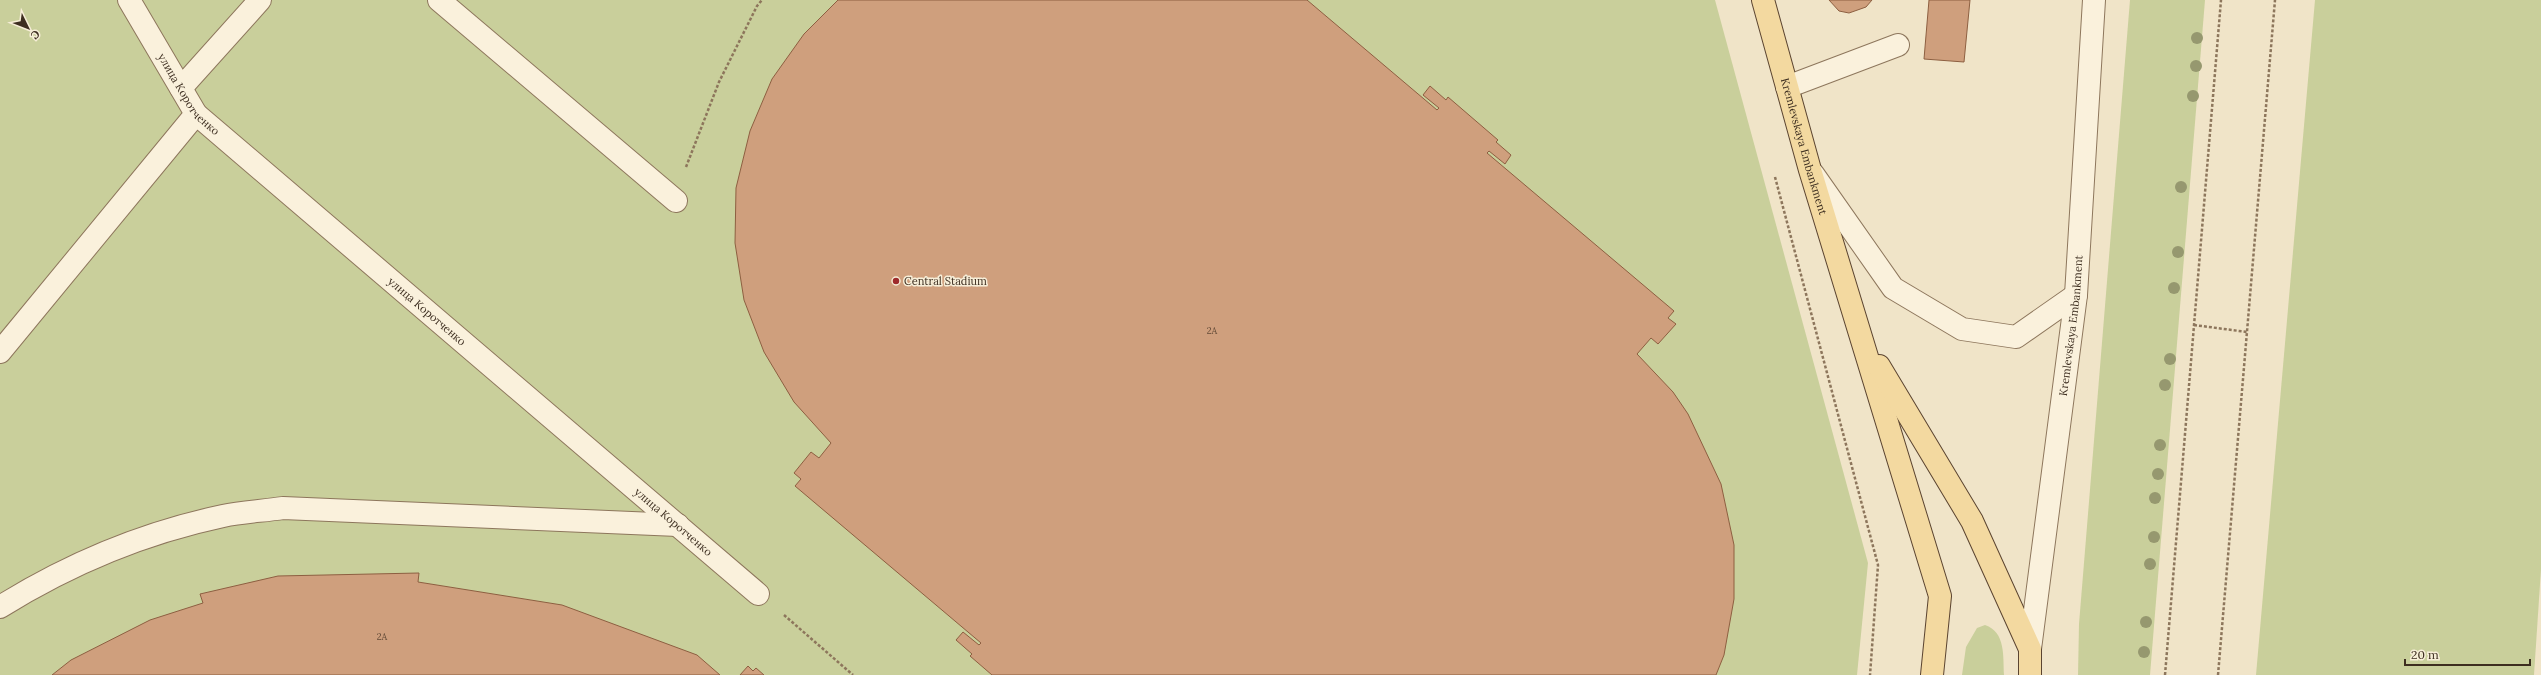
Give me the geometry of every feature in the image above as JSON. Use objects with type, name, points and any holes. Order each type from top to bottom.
[{"type":"main road","name":"Kremlevskaya Embankment","points":[[1763,0],[1810,170],[1940,596],[1932,675]]},
{"type":"main road","name":"Kremlevskaya Embankment","points":[[1862,338],[1972,520],[2030,649],[2030,675]]},
{"type":"street","points":[[181,88],[260,0]]},
{"type":"street","points":[[439,0],[676,201]]},
{"type":"street","name":"Kremlevskaya Embankment","points":[[2030,649],[2076,295],[2094,0]]},
{"type":"street","name":"улица Коротченко","points":[[134,3],[196,114],[758,594]]},
{"type":"street","points":[[1788,87],[1898,45]]},
{"type":"street","points":[[0,352],[196,114]]},
{"type":"street","points":[[1810,170],[1893,288],[1962,330],[2016,337],[2076,295]]},
{"type":"street","points":[[0,607],[104,552],[168,529],[210,519],[283,508],[678,525]]},
{"type":"path","points":[[676,201],[689,158],[719,82],[757,6],[762,0]]},
{"type":"path","points":[[2165,675],[2221,0]]},
{"type":"path","points":[[2218,675],[2275,0]]},
{"type":"path","points":[[1774,176],[1878,565],[1870,675]]},
{"type":"path","points":[[2194,325],[2247,332]]},
{"type":"path","points":[[758,594],[853,675]]},
{"type":"green space","name":"Central Stadium","points":[[0,0],[1715,0],[1868,563],[1857,675],[0,675]]},
{"type":"green space","points":[[2130,0],[2205,0],[2150,675],[2078,675],[2079,624]]},
{"type":"green space","points":[[2315,0],[2541,0],[2541,569],[2534,675],[2256,675]]},
{"type":"green space","points":[[1985,625],[1992,628],[2000,639],[2003,653],[2004,675],[1962,675],[1966,647],[1977,628]]},
{"type":"building","points":[[838,0],[1307,0],[1437,110],[1439,108],[1423,95],[1430,86],[1446,100],[1448,97],[1498,140],[1496,142],[1511,155],[1505,164],[1489,151],[1487,153],[1674,311],[1668,318],[1676,324],[1658,344],[1651,338],[1637,354],[1673,392],[1688,414],[1721,484],[1734,545],[1734,599],[1724,655],[1716,675],[992,675],[970,656],[972,654],[956,640],[963,632],[979,645],[981,643],[795,486],[801,479],[794,473],[811,452],[819,458],[831,443],[794,402],[764,352],[744,300],[735,243],[736,188],[750,131],[772,79],[804,34]]},
{"type":"building","points":[[1829,0],[1872,0],[1866,7],[1849,13],[1839,11]]},
{"type":"building","points":[[1929,0],[1970,0],[1964,62],[1924,59]]},
{"type":"building","points":[[419,573],[418,582],[562,605],[697,655],[720,675],[52,675],[71,660],[150,620],[203,603],[200,594],[278,576]]},
{"type":"building","points":[[748,666],[753,671],[756,668],[764,675],[740,675]]},
{"type":"place","name":"Central Stadium","points":[[896,281]]}]
